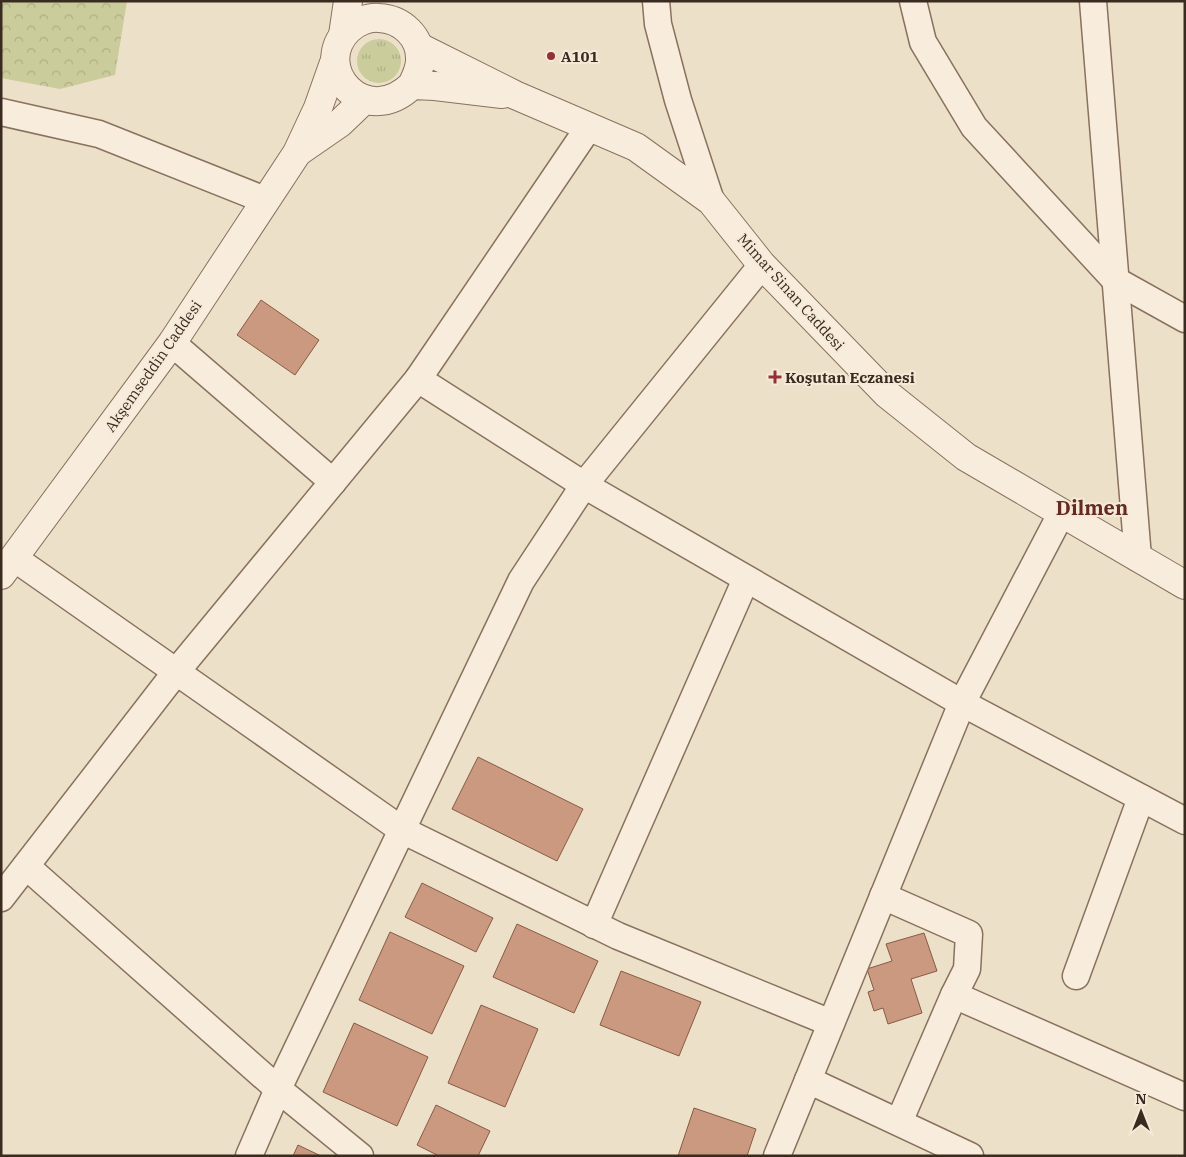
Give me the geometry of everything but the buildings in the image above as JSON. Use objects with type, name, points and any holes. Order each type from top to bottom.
[{"type":"street","points":[[297,153],[318,108],[339,47],[348,1]]},
{"type":"street","points":[[656,1],[658,24],[673,81],[711,201]]},
{"type":"street","points":[[913,1],[923,42],[974,128],[1041,202],[1116,280],[1185,319]]},
{"type":"street","points":[[1093,1],[1138,558]]},
{"type":"street","points":[[387,10],[412,35],[418,47],[420,60],[418,73],[412,85],[402,94],[390,100],[377,102],[364,100],[353,94],[344,84],[338,73],[339,47],[353,26],[364,19],[378,17],[387,10]]},
{"type":"street","points":[[418,47],[515,95]]},
{"type":"street","points":[[412,85],[515,95]]},
{"type":"street","name":"Mimar Sinan Caddesi","points":[[515,95],[636,147],[711,201],[762,265],[887,394],[966,457],[1185,585]]},
{"type":"street","points":[[297,153],[340,123],[364,100]]},
{"type":"street","points":[[1,112],[99,134],[265,200]]},
{"type":"street","points":[[1,898],[176,672],[418,379],[590,127]]},
{"type":"street","name":"Akşemseddin Caddesi","points":[[8,567],[172,343],[297,153]]},
{"type":"street","points":[[249,1156],[278,1090],[521,581],[584,485],[762,265]]},
{"type":"street","points":[[172,343],[333,482]]},
{"type":"street","points":[[418,379],[584,485],[746,579],[962,703],[1185,821]]},
{"type":"street","points":[[777,1156],[962,703],[1061,514]]},
{"type":"street","points":[[8,567],[176,672],[402,830],[618,936],[831,1023]]},
{"type":"street","points":[[594,925],[746,579]]},
{"type":"street","points":[[1076,976],[1141,798]]},
{"type":"street","points":[[26,866],[278,1090],[360,1156]]},
{"type":"street","points":[[883,896],[969,934],[967,969],[899,1122]]},
{"type":"street","points":[[954,995],[1185,1097]]},
{"type":"street","points":[[808,1080],[970,1156]]},
{"type":"green space","points":[[1,1],[127,1],[115,75],[60,89],[1,78]]},
{"type":"green space","points":[[375,39],[383,39],[395,45],[401,61],[395,77],[383,83],[375,83],[363,77],[357,65],[357,57],[363,45]]},
{"type":"place","name":"A101","points":[[551,56]]},
{"type":"place","name":"Koşutan Eczanesi","points":[[775,377]]},
{"type":"district","name":"Dilmen","points":[[1092,507]]}]
